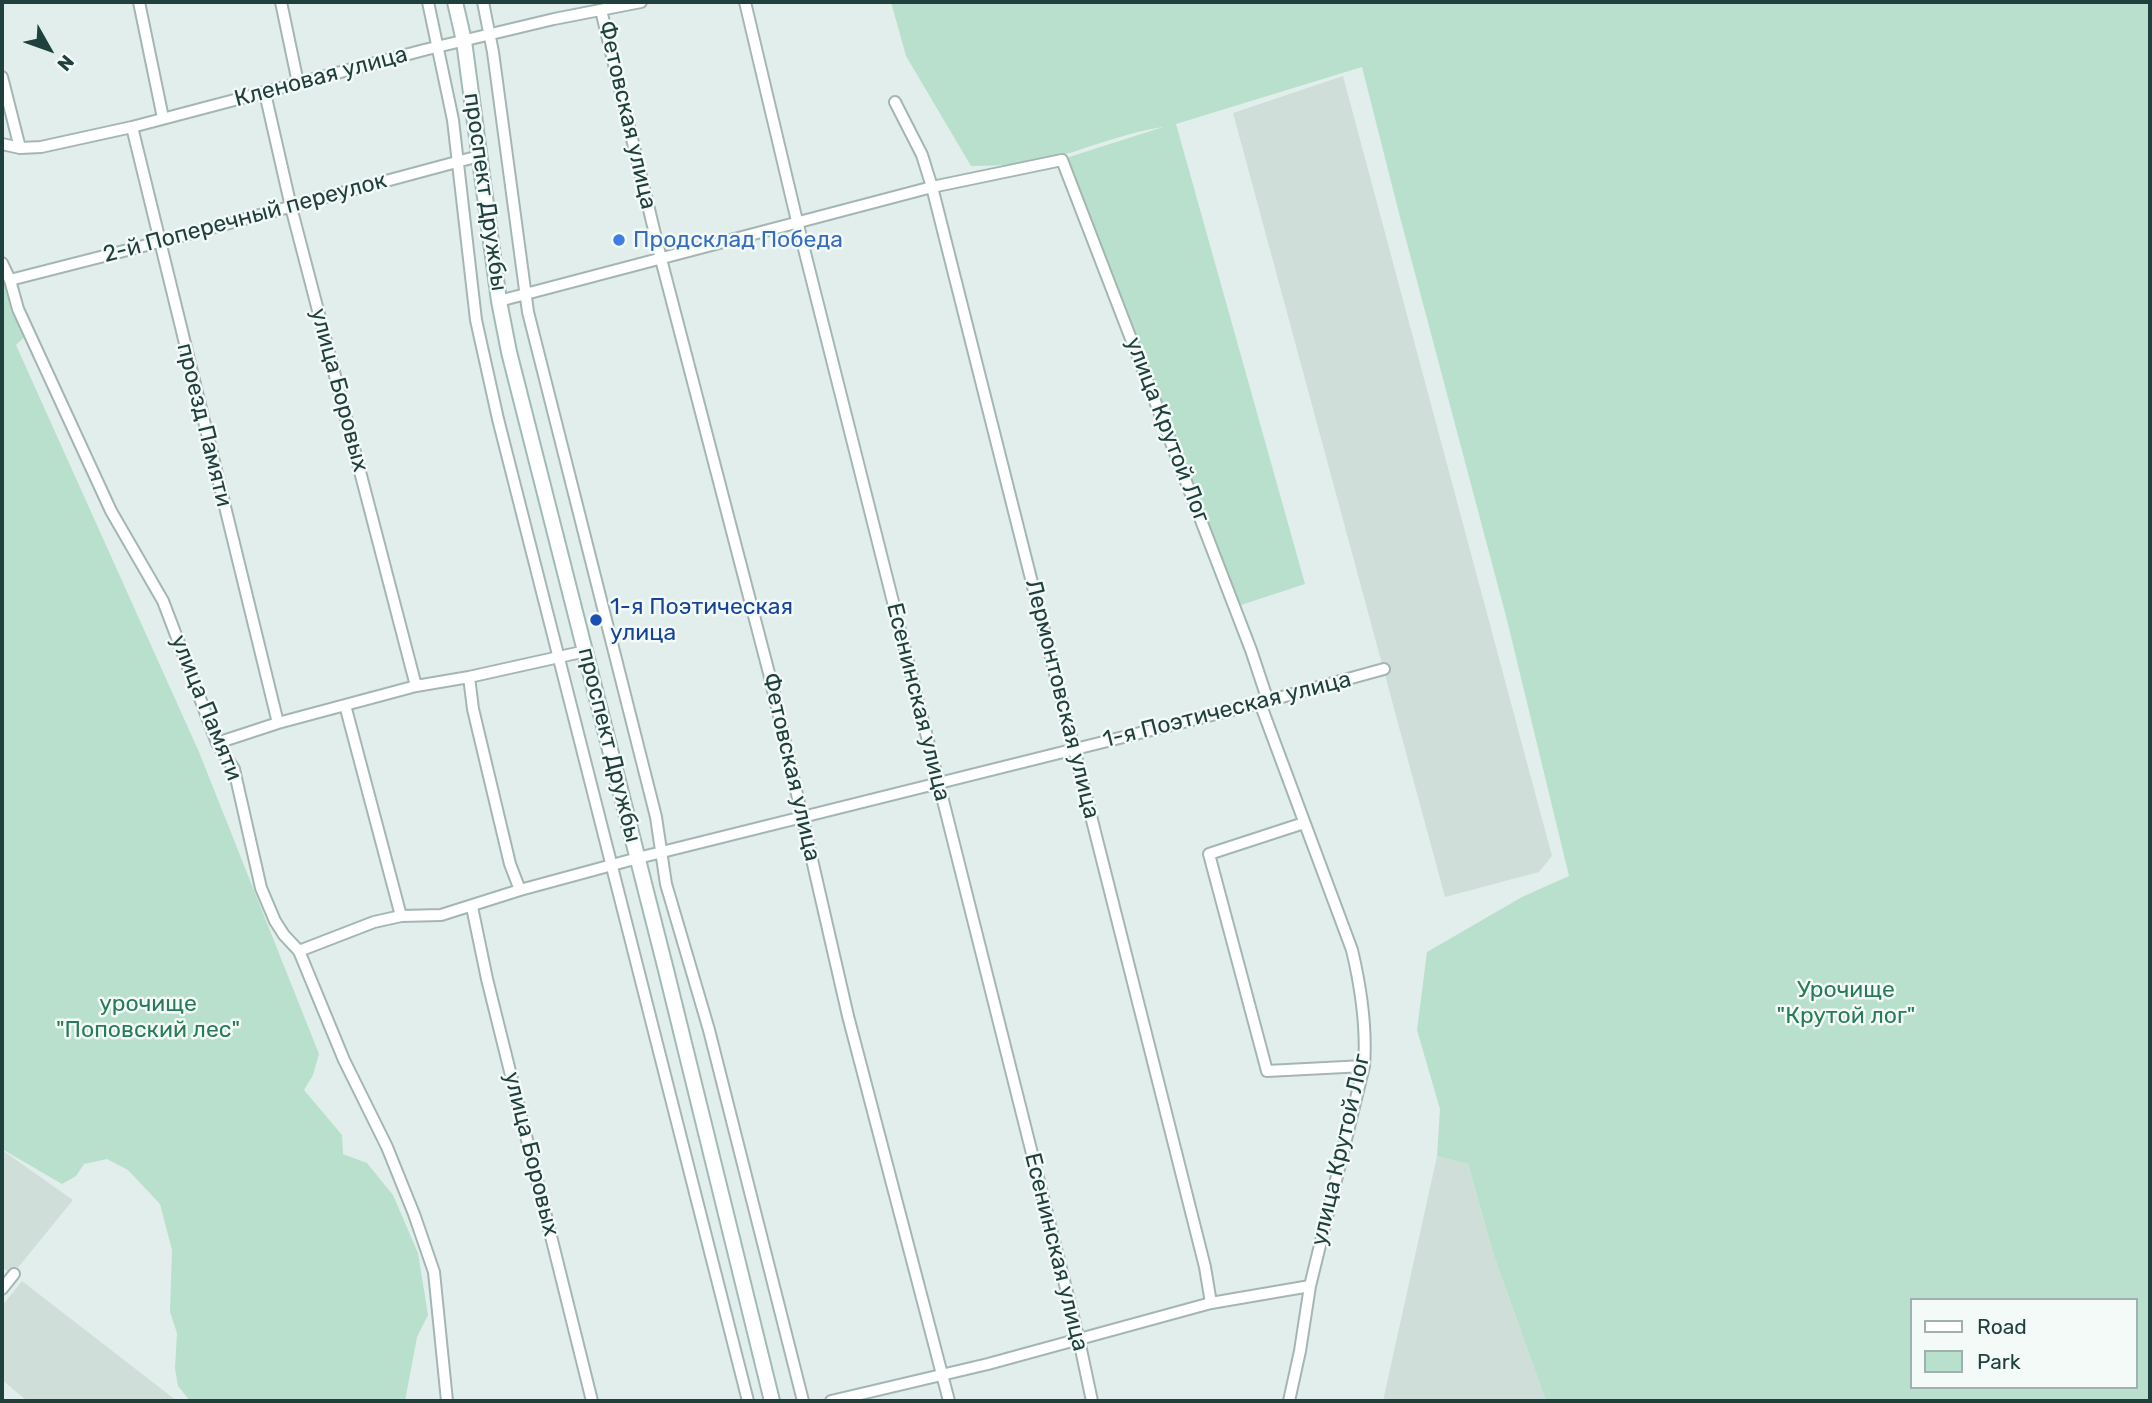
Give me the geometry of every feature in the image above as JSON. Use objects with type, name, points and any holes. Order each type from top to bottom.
[{"type":"main road","name":"проспект Дружбы","points":[[455,2],[464,41],[499,301],[509,352],[772,1401]]},
{"type":"street","points":[[139,2],[163,118]]},
{"type":"street","points":[[281,2],[298,83]]},
{"type":"street","points":[[428,2],[459,162],[476,320],[498,419],[748,1401]]},
{"type":"street","points":[[483,2],[490,34],[525,295],[656,817],[666,884],[709,1030],[803,1401]]},
{"type":"street","name":"Есенинская улица","points":[[745,2],[797,221],[1079,1340],[1092,1401]]},
{"type":"street","name":"Кленовая улица","points":[[2,144],[20,148],[41,147],[132,127],[490,34],[634,3]]},
{"type":"street","name":"Фетовская улица","points":[[601,10],[661,259],[771,677],[848,1016],[950,1401]]},
{"type":"street","points":[[2,77],[20,148]]},
{"type":"street","name":"улица Боровых","points":[[265,93],[291,207],[416,686]]},
{"type":"street","name":"Лермонтовская улица","points":[[895,102],[922,155],[932,187],[1205,1267],[1210,1303]]},
{"type":"street","name":"проезд Памяти","points":[[132,127],[278,723]]},
{"type":"street","name":"2-й Поперечный переулок","points":[[10,280],[159,243],[479,156]]},
{"type":"street","name":"улица Крутой Лог","points":[[932,187],[1062,160],[1242,625],[1304,823],[1354,960],[1366,1041],[1364,1066],[1310,1286],[1289,1401]]},
{"type":"street","points":[[499,301],[932,187]]},
{"type":"street","name":"улица Памяти","points":[[2,263],[18,309],[111,511],[163,601],[217,743],[234,769],[261,888],[284,935],[299,951],[344,1060],[387,1147],[414,1214],[434,1272],[447,1401]]},
{"type":"street","points":[[217,743],[278,723],[416,686],[586,651]]},
{"type":"street","name":"1-я Поэтическая улица","points":[[299,951],[374,922],[401,916],[441,915],[611,865],[1264,702],[1384,669]]},
{"type":"street","points":[[469,677],[482,748],[510,864],[520,890]]},
{"type":"street","points":[[345,705],[401,916]]},
{"type":"street","points":[[1304,823],[1209,854],[1267,1071],[1364,1066]]},
{"type":"street","name":"улица Боровых","points":[[472,907],[487,979],[592,1401]]},
{"type":"street","points":[[2,1289],[14,1273]]},
{"type":"street","points":[[831,1401],[1079,1340],[1210,1303],[1310,1286]]},
{"type":"shaded area","points":[[1343,76],[1552,856],[1539,872],[1445,897],[1233,113]]},
{"type":"shaded area","points":[[2,1150],[73,1200],[12,1275],[2,1267]]},
{"type":"shaded area","points":[[1437,1156],[1468,1164],[1494,1256],[1546,1401],[1383,1401]]},
{"type":"shaded area","points":[[22,1281],[177,1401],[27,1401],[2,1380],[2,1306]]},
{"type":"green space","name":"Урочище \"Крутой лог\"","points":[[891,2],[2150,2],[2150,1401],[1546,1401],[1494,1256],[1468,1164],[1437,1156],[1440,1109],[1417,1030],[1427,952],[1522,897],[1569,876],[1507,620],[1362,67],[1176,124],[1305,584],[1238,606],[1063,159],[1163,127],[1125,135],[1040,160],[971,166],[906,56]]},
{"type":"green space","name":"урочище \"Поповский лес\"","points":[[2,264],[31,331],[16,345],[199,752],[319,1054],[313,1075],[304,1090],[342,1135],[343,1154],[367,1163],[393,1195],[418,1253],[428,1315],[417,1337],[405,1401],[190,1401],[178,1386],[175,1368],[177,1333],[170,1312],[172,1250],[160,1204],[128,1170],[107,1159],[84,1164],[76,1176],[62,1184],[2,1149]]},
{"type":"place","name":"Продсклад Победа","points":[[619,240]]},
{"type":"place","name":"1-я Поэтическая улица","points":[[596,620]]}]
